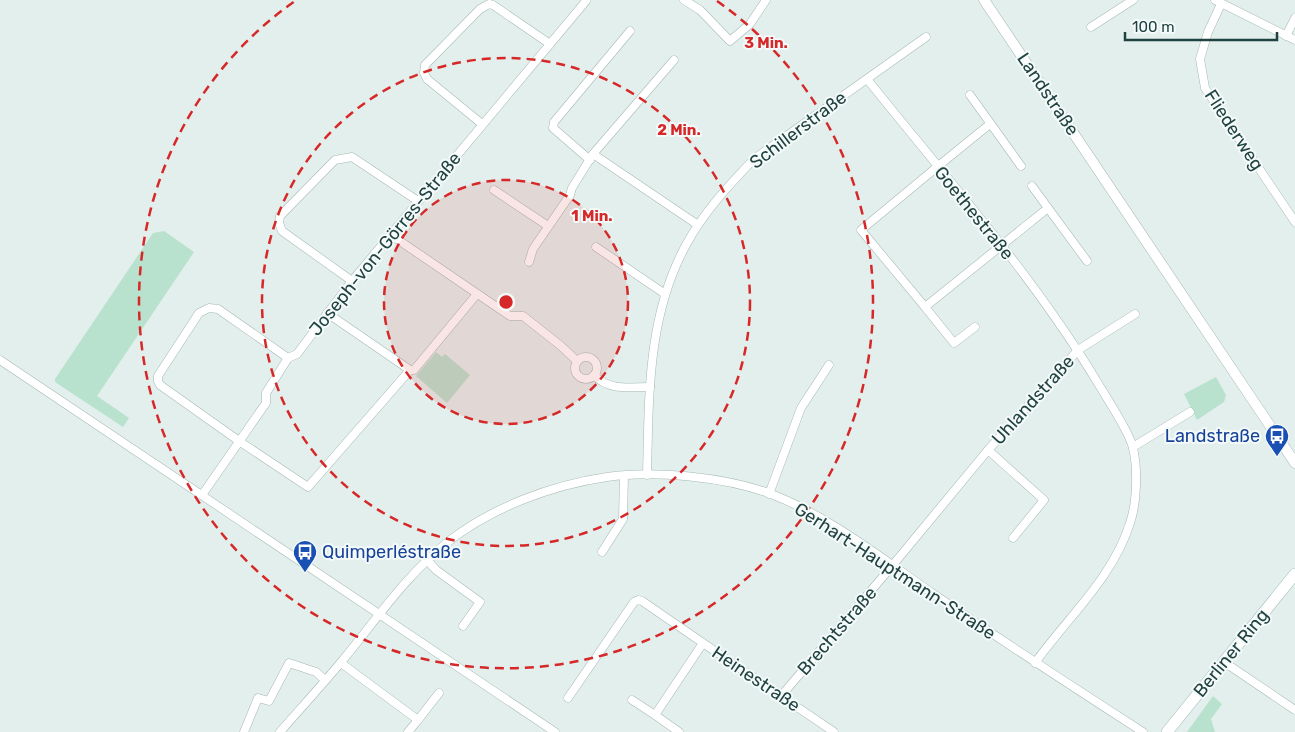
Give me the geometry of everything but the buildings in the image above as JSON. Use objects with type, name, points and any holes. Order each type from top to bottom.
[{"type":"main road","name":"Berliner Ring","points":[[1167,732],[1295,574]]},
{"type":"street","points":[[684,0],[693,2],[730,41],[750,24],[766,0]]},
{"type":"street","name":"Landstraße","points":[[984,0],[1295,463]]},
{"type":"street","points":[[1091,28],[1132,0]]},
{"type":"street","name":"Joseph-von-Görres-Straße","points":[[202,495],[266,403],[266,393],[288,358],[297,354],[352,281],[586,1]]},
{"type":"street","points":[[1218,2],[1295,40]]},
{"type":"street","name":"Fliederweg","points":[[1218,2],[1200,59],[1206,88],[1295,222]]},
{"type":"street","points":[[482,124],[426,79],[424,74],[425,65],[480,9],[489,4],[493,4],[550,44]]},
{"type":"street","points":[[1286,36],[1295,18]]},
{"type":"street","points":[[630,31],[554,122],[552,128],[591,157],[698,225]]},
{"type":"street","name":"Schillerstraße","points":[[647,475],[653,350],[665,294],[682,253],[698,225],[734,179],[754,159],[926,37]]},
{"type":"street","points":[[529,262],[533,249],[570,195],[572,188],[591,157],[674,60]]},
{"type":"street","name":"Goethestraße","points":[[867,79],[1002,245],[1078,350],[1133,447],[1135,466],[1134,505],[1130,523],[1122,542],[1105,574],[1035,663]]},
{"type":"street","points":[[970,95],[1021,166]]},
{"type":"street","points":[[975,327],[954,343],[861,230],[990,124]]},
{"type":"street","points":[[352,281],[282,231],[279,223],[280,216],[335,160],[344,157],[352,157],[418,202]]},
{"type":"street","points":[[1032,186],[1087,262]]},
{"type":"street","points":[[494,190],[548,226]]},
{"type":"street","points":[[925,307],[1048,208]]},
{"type":"street","points":[[391,235],[510,316],[523,316],[577,361]]},
{"type":"street","points":[[596,247],[665,294]]},
{"type":"street","points":[[288,358],[218,310],[209,308],[199,312],[158,376],[159,384],[308,487],[410,370],[414,370],[477,294]]},
{"type":"street","points":[[327,313],[410,370]]},
{"type":"street","points":[[1078,350],[1135,314]]},
{"type":"street","name":"Uhlandstraße","points":[[892,566],[988,450],[1078,350]]},
{"type":"street","points":[[584,357],[591,358],[597,367],[594,374],[588,378],[581,378],[575,368],[577,361],[584,357]]},
{"type":"street","points":[[0,360],[555,732]]},
{"type":"street","points":[[769,494],[801,408],[829,365]]},
{"type":"street","points":[[594,374],[601,382],[620,388],[650,386]]},
{"type":"street","points":[[1133,447],[1190,412]]},
{"type":"street","name":"Uhlandstraße","points":[[988,450],[1044,500],[1013,538]]},
{"type":"street","name":"Gerhart-Hauptmann-Straße","points":[[280,732],[341,663],[412,575],[451,540],[508,506],[544,492],[608,476],[647,475],[704,478],[739,485],[769,494],[804,509],[1035,663],[1143,732]]},
{"type":"street","points":[[602,552],[623,519],[624,476]]},
{"type":"street","points":[[427,560],[436,570],[480,602],[463,626]]},
{"type":"street","name":"Brechtstraße","points":[[781,696],[892,566]]},
{"type":"street","name":"Heinestraße","points":[[568,698],[634,602],[638,600],[834,732]]},
{"type":"street","name":"Heinestraße","points":[[655,715],[703,643]]},
{"type":"street","points":[[1224,662],[1295,710]]},
{"type":"street","points":[[244,732],[258,698],[269,702],[289,663],[316,672],[325,680]]},
{"type":"street","points":[[341,663],[418,720]]},
{"type":"street","points":[[408,732],[439,693]]},
{"type":"street","points":[[632,700],[679,732]]},
{"type":"green space","points":[[164,231],[194,252],[97,396],[129,418],[123,427],[55,382],[55,379],[153,233]]},
{"type":"green space","points":[[436,352],[442,357],[445,354],[470,375],[447,403],[416,376]]},
{"type":"green space","points":[[1216,377],[1226,395],[1224,402],[1197,420],[1184,394]]},
{"type":"green space","points":[[1213,696],[1222,704],[1211,719],[1215,732],[1187,732]]},
{"type":"place","name":"Landstraße","points":[[1277,457]]},
{"type":"place","name":"Quimperléstraße","points":[[305,573]]}]
